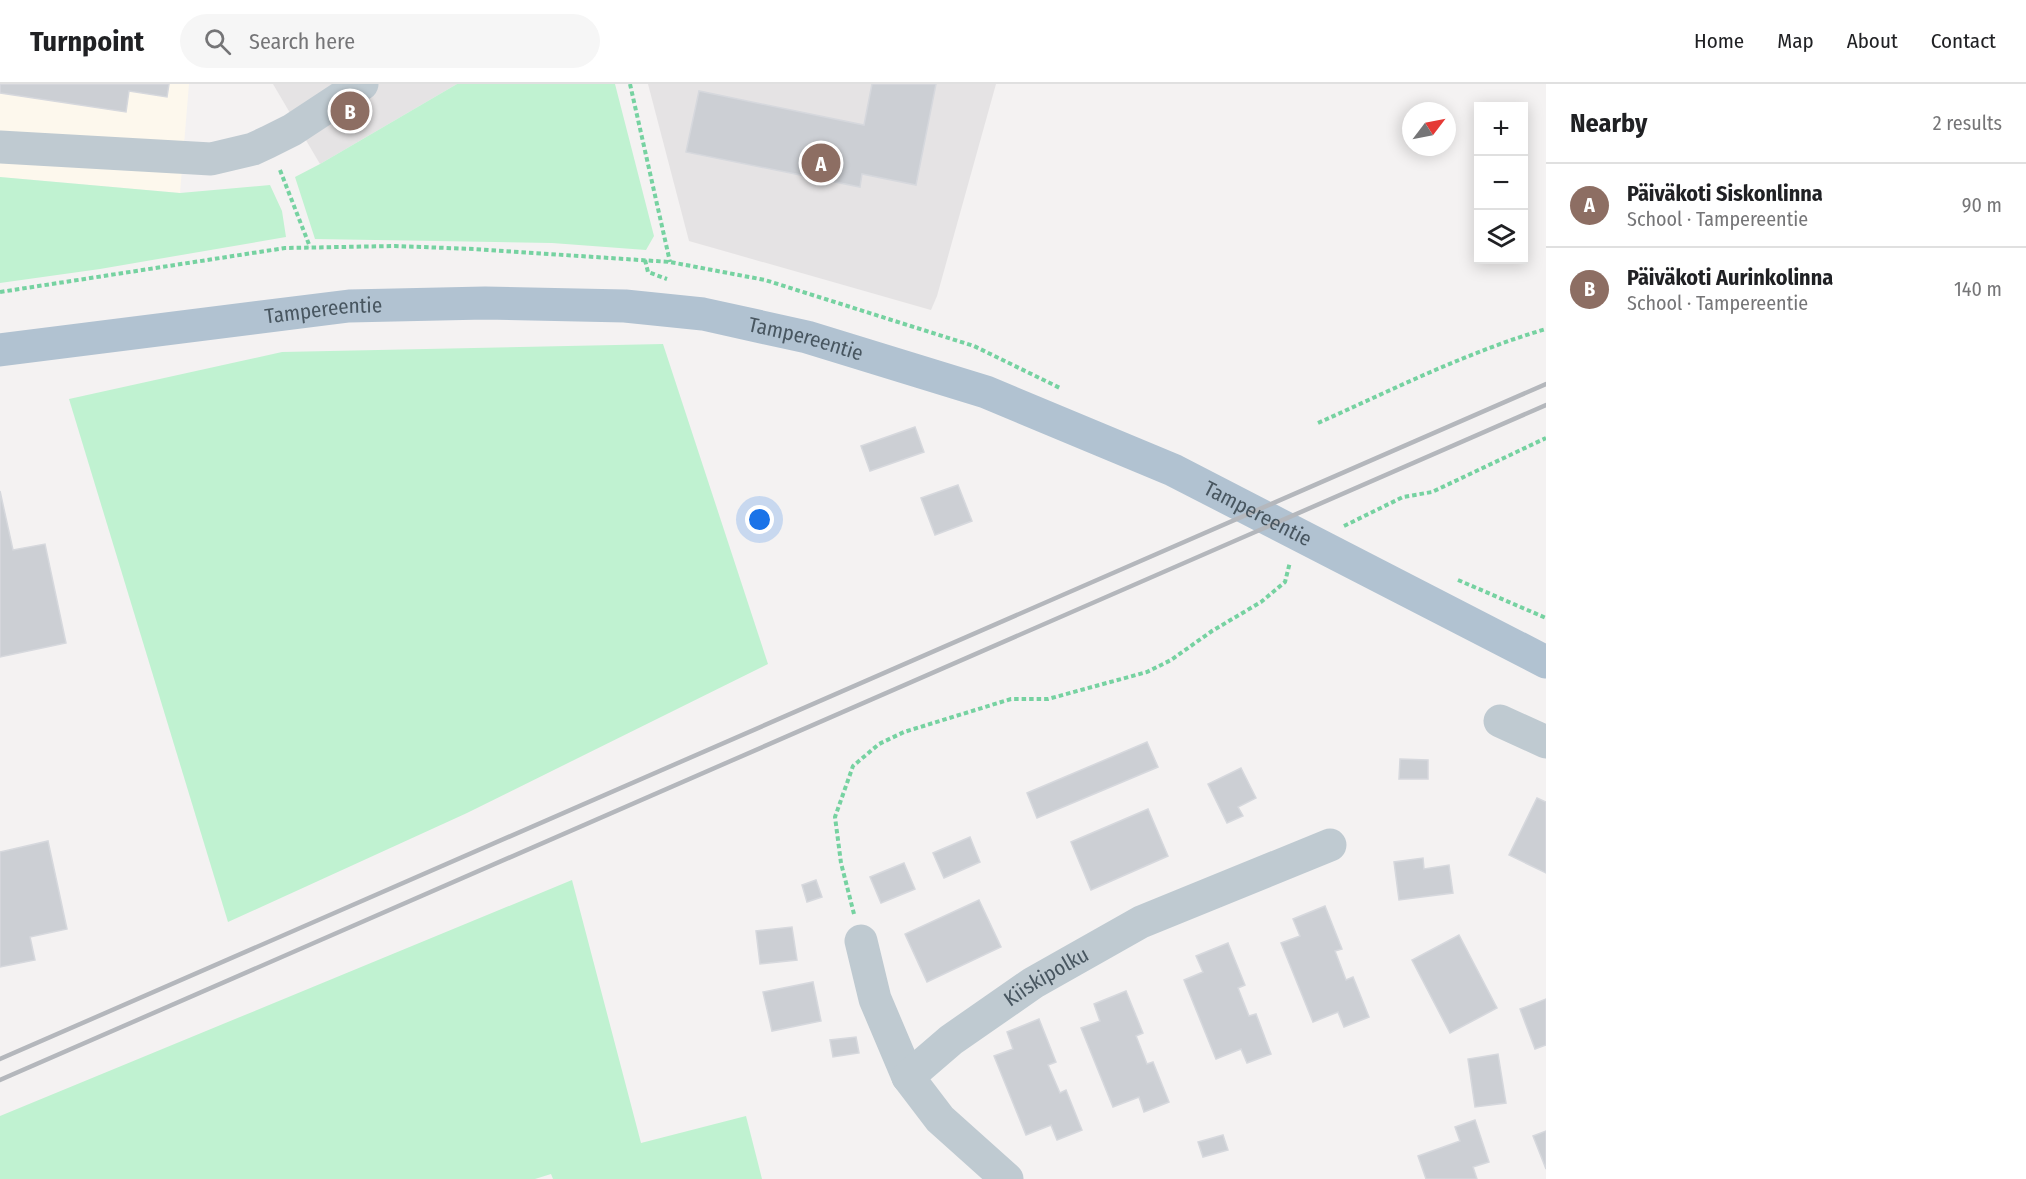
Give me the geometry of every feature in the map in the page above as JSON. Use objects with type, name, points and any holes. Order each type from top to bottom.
[{"type":"main road","name":"Tampereentie","points":[[0,350],[349,306],[485,303],[625,306],[692,313],[807,337],[986,392],[1173,470],[1546,662]]},
{"type":"street","points":[[0,147],[211,159],[253,149],[268,142],[292,130],[362,84]]},
{"type":"street","points":[[1500,721],[1546,742]]},
{"type":"street","name":"Kiiskipolku","points":[[908,1077],[951,1040],[1033,982],[1141,922],[1330,845]]},
{"type":"street","points":[[861,941],[875,999],[908,1077],[940,1119],[1007,1179]]},
{"type":"path","points":[[630,84],[670,262]]},
{"type":"path","points":[[268,142],[286,181],[310,247]]},
{"type":"path","points":[[1318,423],[1431,373],[1527,334],[1546,329]]},
{"type":"path","points":[[1360,517],[1403,497],[1432,492],[1546,438]]},
{"type":"path","points":[[861,941],[841,863],[835,817],[853,766],[879,744],[904,732],[964,712],[1011,699],[1048,699],[1147,672],[1172,660],[1212,631],[1261,602],[1285,582],[1291,559]]},
{"type":"path","points":[[1451,577],[1546,618]]},
{"type":"shaded area","points":[[0,84],[189,84],[180,193],[0,177]]},
{"type":"shaded area","points":[[273,84],[457,84],[320,164]]},
{"type":"shaded area","points":[[648,84],[996,84],[937,296],[931,310],[689,241]]},
{"type":"green space","points":[[457,84],[615,84],[654,236],[646,250],[552,243],[315,239],[295,177]]},
{"type":"green space","points":[[0,177],[180,193],[270,185],[282,211],[286,237],[100,269],[0,283]]},
{"type":"green space","points":[[663,344],[768,664],[467,813],[228,922],[69,399],[282,352]]},
{"type":"green space","points":[[572,880],[641,1143],[746,1116],[762,1179],[553,1179],[551,1174],[535,1179],[0,1179],[0,1116]]},
{"type":"building","points":[[0,84],[169,84],[167,97],[129,91],[126,112],[0,93]]},
{"type":"building","points":[[872,84],[936,84],[916,185],[862,174],[860,187],[686,152],[699,91],[864,125]]},
{"type":"building","points":[[915,427],[924,452],[870,471],[861,446]]},
{"type":"building","points":[[958,485],[972,521],[935,535],[921,498]]},
{"type":"building","points":[[0,491],[13,550],[45,544],[66,643],[0,657]]},
{"type":"building","points":[[1147,742],[1158,767],[1037,818],[1027,793]]},
{"type":"building","points":[[1400,759],[1428,760],[1428,779],[1399,779]]},
{"type":"building","points":[[1241,768],[1256,798],[1238,807],[1243,816],[1227,823],[1208,784]]},
{"type":"building","points":[[1537,798],[1546,802],[1546,873],[1509,855]]},
{"type":"building","points":[[1148,809],[1168,856],[1091,890],[1071,842]]},
{"type":"building","points":[[970,837],[980,862],[944,878],[933,853]]},
{"type":"building","points":[[48,841],[67,929],[30,937],[35,960],[0,967],[0,852]]},
{"type":"building","points":[[1423,858],[1424,869],[1449,865],[1453,893],[1399,900],[1394,862]]},
{"type":"building","points":[[904,863],[915,889],[881,903],[870,877]]},
{"type":"building","points":[[816,880],[822,897],[807,902],[802,885]]},
{"type":"building","points":[[979,900],[1001,947],[927,982],[905,934]]},
{"type":"building","points":[[1325,906],[1342,949],[1335,951],[1346,980],[1353,977],[1369,1017],[1344,1027],[1338,1012],[1313,1022],[1281,943],[1300,936],[1293,919]]},
{"type":"building","points":[[792,927],[797,960],[760,964],[756,931]]},
{"type":"building","points":[[1459,935],[1497,1008],[1450,1033],[1412,960]]},
{"type":"building","points":[[1228,943],[1245,985],[1238,988],[1249,1016],[1256,1014],[1271,1054],[1247,1063],[1241,1049],[1216,1059],[1184,980],[1203,972],[1196,956]]},
{"type":"building","points":[[813,982],[821,1021],[772,1031],[763,992]]},
{"type":"building","points":[[1126,991],[1143,1033],[1136,1036],[1147,1064],[1153,1062],[1169,1102],[1144,1112],[1139,1097],[1113,1107],[1081,1028],[1100,1021],[1094,1004]]},
{"type":"building","points":[[1546,999],[1546,1045],[1535,1049],[1520,1009]]},
{"type":"building","points":[[1039,1019],[1056,1062],[1048,1065],[1060,1093],[1066,1090],[1082,1130],[1057,1140],[1051,1125],[1026,1135],[994,1056],[1013,1049],[1007,1032]]},
{"type":"building","points":[[856,1037],[859,1053],[833,1057],[830,1040]]},
{"type":"building","points":[[1498,1054],[1506,1103],[1475,1107],[1468,1059]]},
{"type":"building","points":[[1475,1120],[1489,1162],[1473,1167],[1477,1179],[1426,1179],[1418,1156],[1460,1141],[1455,1127]]},
{"type":"building","points":[[1546,1131],[1546,1169],[1533,1136]]},
{"type":"building","points":[[1223,1135],[1228,1150],[1203,1157],[1198,1142]]},
{"type":"railway","points":[[0,1059],[1546,384]]},
{"type":"railway","points":[[0,1080],[1546,405]]},
{"type":"place","name":"Päiväkoti Aurinkolinna","points":[[350,111]]},
{"type":"place","name":"Päiväkoti Siskonlinna","points":[[821,163]]}]
